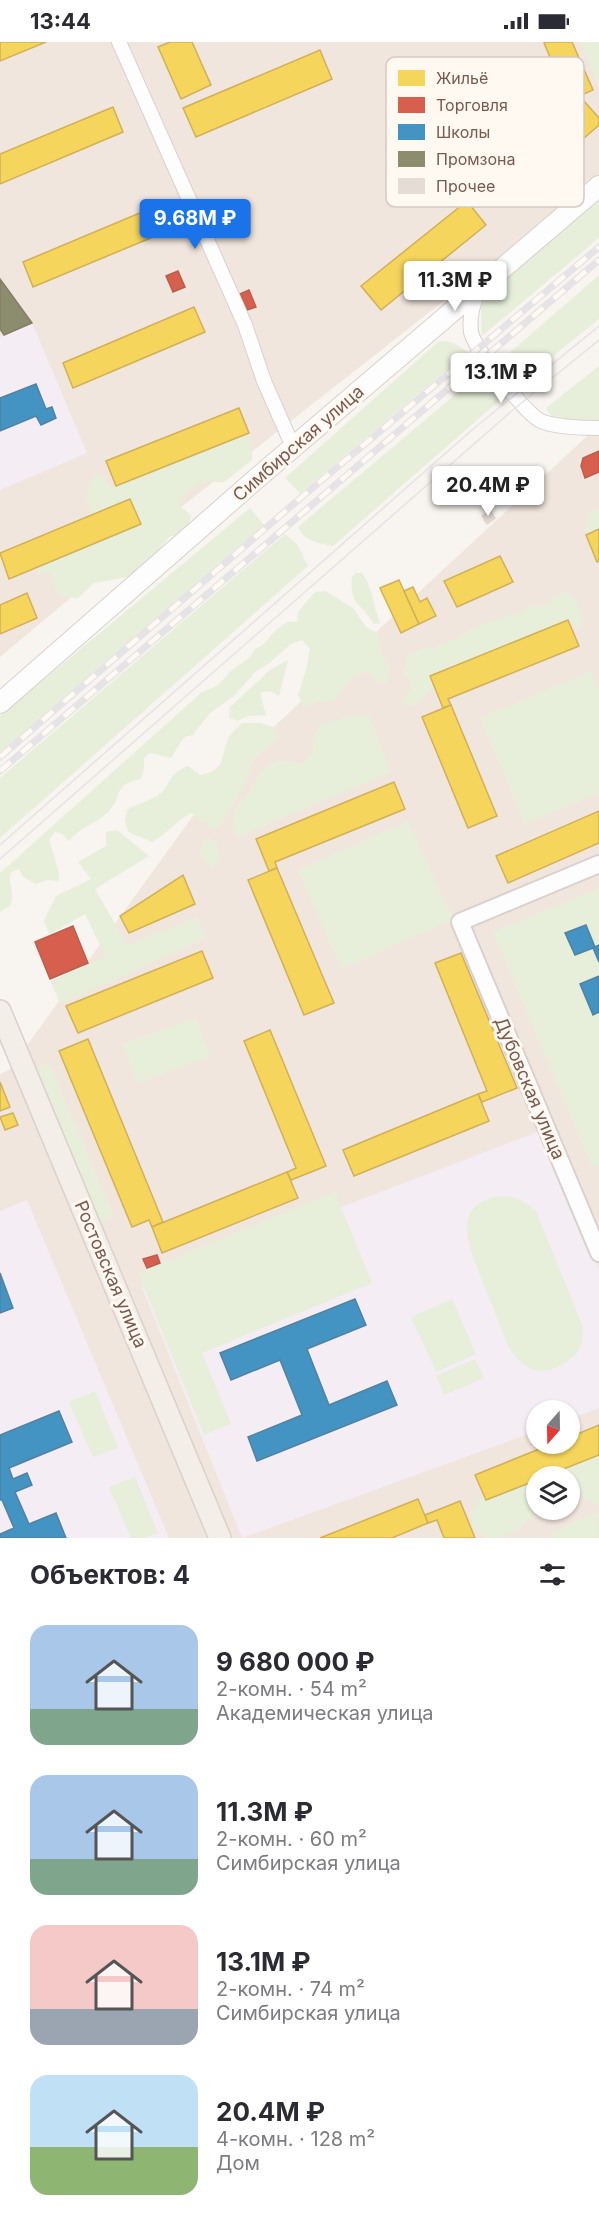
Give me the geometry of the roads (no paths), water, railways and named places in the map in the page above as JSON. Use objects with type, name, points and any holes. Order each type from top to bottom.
[{"type":"main road","name":"Симбирская улица","points":[[584,199],[599,186]]},
{"type":"main road","name":"Симбирская улица","points":[[0,704],[293,447],[574,207]]},
{"type":"main road","name":"Ростовская улица","points":[[0,1011],[220,1538]]},
{"type":"street","points":[[119,42],[240,315],[264,381],[293,447]]},
{"type":"street","points":[[483,285],[470,314],[471,332],[475,344],[514,394],[540,420],[580,428],[599,428]]},
{"type":"street","name":"Дубовская улица","points":[[599,864],[460,922],[599,1253]]},
{"type":"tram line","points":[[0,845],[472,430],[599,326]]},
{"type":"tram line","points":[[0,859],[514,409],[599,340]]},
{"type":"railway","points":[[0,757],[304,495],[599,247]]},
{"type":"railway","points":[[0,771],[599,260]]}]
